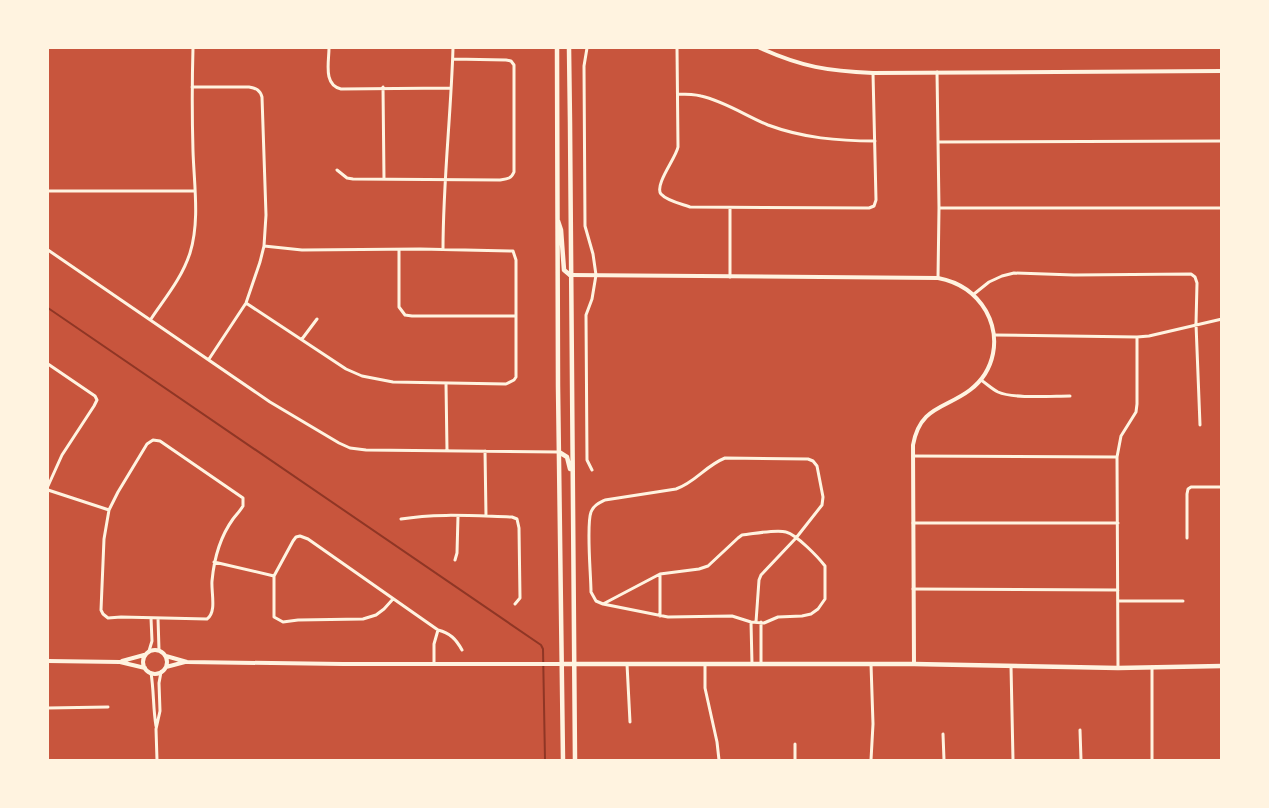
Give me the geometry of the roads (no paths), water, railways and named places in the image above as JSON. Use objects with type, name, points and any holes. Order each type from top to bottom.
[{"type":"main road","points":[[557,48],[563,760]]},
{"type":"main road","points":[[568,48],[575,760]]},
{"type":"main road","points":[[557,217],[561,230],[564,270],[570,275]]},
{"type":"main road","points":[[559,452],[568,457],[572,475]]},
{"type":"main road","points":[[562,664],[914,664],[1118,668],[1222,666]]},
{"type":"street","points":[[151,319],[177,281],[188,259],[194,233],[193,48]]},
{"type":"street","points":[[329,48],[329,78],[330,84],[334,87],[451,88]]},
{"type":"street","points":[[443,249],[453,48]]},
{"type":"street","points":[[588,48],[584,66],[585,226],[592,248],[596,275],[592,299],[586,314],[587,460],[592,470]]},
{"type":"street","points":[[678,48],[677,151],[659,187],[662,194],[673,201],[690,207],[872,207],[876,200],[874,73]]},
{"type":"street","points":[[760,48],[803,65],[836,72],[1222,71]]},
{"type":"street","points":[[337,170],[347,178],[500,180],[512,177],[514,172],[514,65],[511,61],[501,60],[453,59]]},
{"type":"street","points":[[937,71],[938,278]]},
{"type":"street","points":[[192,87],[249,87],[256,88],[261,94],[266,215],[264,246],[246,303],[208,360]]},
{"type":"street","points":[[382,87],[384,179]]},
{"type":"street","points":[[678,94],[700,95],[755,119],[799,134],[832,140],[875,141]]},
{"type":"street","points":[[938,142],[1222,141]]},
{"type":"street","points":[[48,191],[194,191]]},
{"type":"street","points":[[730,208],[730,277]]},
{"type":"street","points":[[939,208],[1222,208]]},
{"type":"street","points":[[246,303],[346,369],[362,376],[393,382],[446,384],[506,384],[511,383],[515,378],[516,316],[515,254],[513,251],[443,249],[302,250],[264,246]]},
{"type":"street","points":[[48,250],[270,402],[320,434],[350,448],[366,450],[559,452]]},
{"type":"street","points":[[399,250],[399,307],[405,315],[516,316]]},
{"type":"street","points":[[974,294],[990,282],[1014,273],[1074,275],[1186,273],[1193,275],[1197,283],[1196,324],[1200,425]]},
{"type":"street","points":[[570,275],[938,278],[953,282],[974,294],[990,318],[994,335],[993,354],[989,368],[981,380],[960,396],[928,414],[919,426],[914,438],[912,456],[914,664]]},
{"type":"street","points":[[302,340],[317,319]]},
{"type":"street","points":[[994,335],[1137,337],[1222,319]]},
{"type":"street","points":[[1118,668],[1117,457],[1121,436],[1136,412],[1137,337]]},
{"type":"street","points":[[48,364],[95,396],[96,400],[62,455],[48,486]]},
{"type":"street","points":[[981,380],[995,391],[1001,393],[1025,396],[1070,396]]},
{"type":"street","points":[[446,384],[447,450]]},
{"type":"street","points":[[153,440],[160,441],[240,495],[244,502],[219,546],[214,562],[211,592],[212,609],[210,617],[207,619],[111,618],[105,616],[101,610],[103,551],[109,510],[147,444],[153,440]]},
{"type":"street","points":[[485,451],[486,516]]},
{"type":"street","points":[[912,456],[1117,457]]},
{"type":"street","points":[[603,604],[660,574],[708,566],[742,535],[786,532],[796,538],[825,566],[825,598],[818,609],[811,614],[778,617],[759,622],[751,622],[732,616],[660,616],[603,604],[596,601],[591,592],[589,520],[594,507],[605,500],[686,486],[714,462],[725,458],[813,460],[818,466],[823,497],[822,505],[796,538],[761,575],[759,580],[759,622],[761,664]]},
{"type":"street","points":[[1187,538],[1186,494],[1188,489],[1191,487],[1222,487]]},
{"type":"street","points":[[48,490],[109,510]]},
{"type":"street","points":[[455,560],[457,553],[458,516]]},
{"type":"street","points":[[401,519],[414,517],[486,516],[512,517],[517,519],[520,534],[520,598],[515,604]]},
{"type":"street","points":[[912,523],[1118,523]]},
{"type":"street","points":[[393,599],[380,612],[363,620],[298,620],[283,622],[276,619],[273,613],[274,576],[296,537],[300,536],[308,539],[438,630],[446,632],[454,638],[462,650]]},
{"type":"street","points":[[214,562],[274,576]]},
{"type":"street","points":[[660,574],[660,616]]},
{"type":"street","points":[[913,590],[1118,590]]},
{"type":"street","points":[[1118,601],[1183,601]]},
{"type":"street","points":[[149,651],[152,641],[151,618]]},
{"type":"street","points":[[158,618],[160,650],[166,656],[187,662]]},
{"type":"street","points":[[751,622],[752,664]]},
{"type":"street","points":[[434,664],[434,644],[438,630]]},
{"type":"street","points":[[120,662],[144,655],[149,651],[160,650]]},
{"type":"street","points":[[144,655],[143,662],[145,668]]},
{"type":"street","points":[[166,656],[166,667]]},
{"type":"street","points":[[48,661],[120,662],[145,668],[151,673],[157,760]]},
{"type":"street","points":[[156,729],[160,711],[159,683],[161,672],[166,667],[187,662],[562,664]]},
{"type":"street","points":[[627,664],[630,722]]},
{"type":"street","points":[[705,664],[705,688],[719,760]]},
{"type":"street","points":[[871,664],[873,724],[871,760]]},
{"type":"street","points":[[1011,665],[1013,760]]},
{"type":"street","points":[[1152,667],[1152,760]]},
{"type":"street","points":[[151,673],[161,672]]},
{"type":"street","points":[[48,708],[108,708]]},
{"type":"street","points":[[1080,730],[1081,760]]},
{"type":"street","points":[[943,734],[944,760]]},
{"type":"street","points":[[795,760],[796,744]]},
{"type":"waterway","points":[[48,308],[541,645],[543,649],[545,760]]}]
